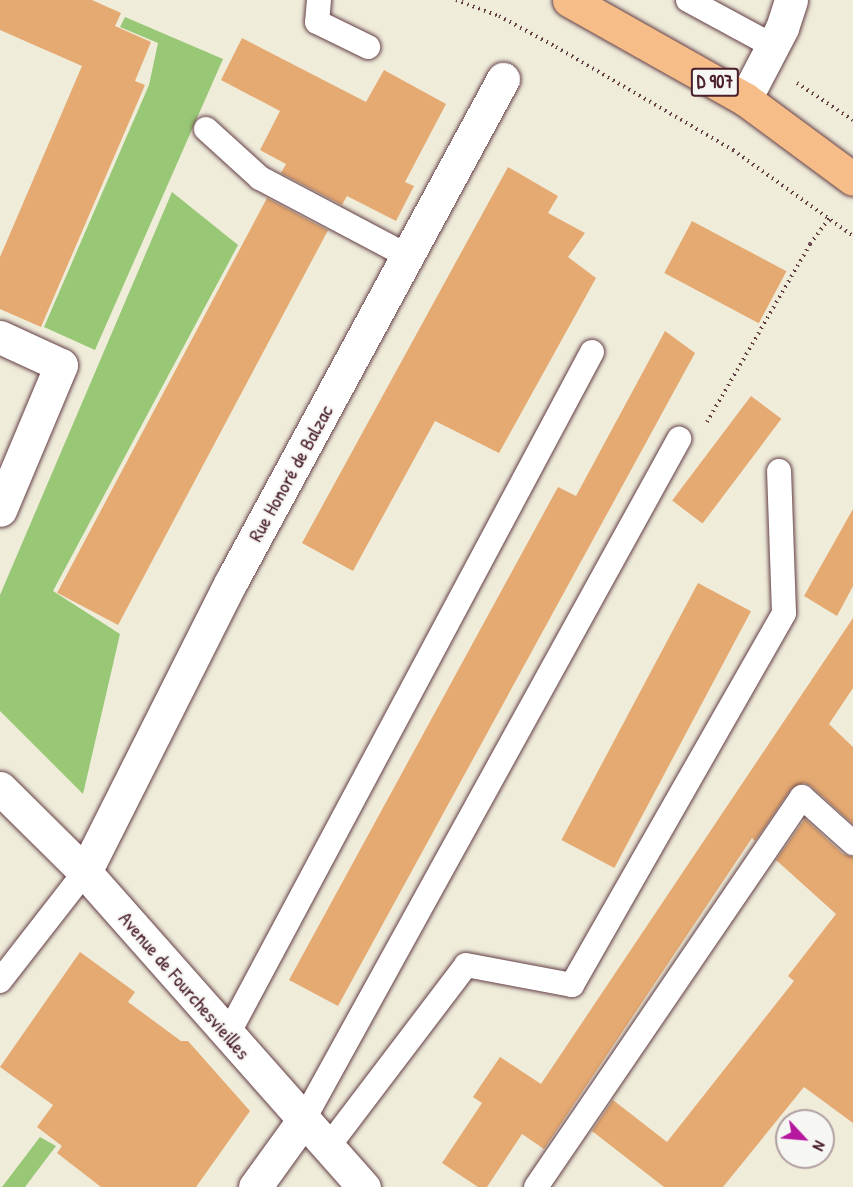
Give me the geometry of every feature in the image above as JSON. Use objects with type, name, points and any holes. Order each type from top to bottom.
[{"type":"main road","name":"D 907","points":[[569,0],[745,99],[853,178]]},
{"type":"street","points":[[745,99],[773,46],[791,0]]},
{"type":"street","name":"Rue Honoré de Balzac","points":[[85,872],[231,582],[410,257],[503,79]]},
{"type":"street","points":[[0,337],[61,365],[0,510]]},
{"type":"street","name":"Avenue de Fourchesvieilles","points":[[0,788],[85,872],[364,1187]]},
{"type":"street","points":[[255,1187],[304,1119]]},
{"type":"lane","points":[[319,0],[316,22],[368,47]]},
{"type":"lane","points":[[688,0],[773,46]]},
{"type":"lane","points":[[206,129],[260,177],[410,257]]},
{"type":"lane","points":[[228,1034],[592,352]]},
{"type":"lane","points":[[304,1119],[679,439]]},
{"type":"lane","points":[[328,1147],[466,965],[572,985],[784,613],[779,471]]},
{"type":"lane","points":[[536,1187],[802,797],[853,843]]},
{"type":"lane","points":[[0,981],[85,872]]},
{"type":"path","points":[[456,0],[499,16],[596,69],[733,150],[831,218],[853,236]]},
{"type":"path","points":[[789,78],[853,120]]},
{"type":"path","points":[[679,439],[703,428],[810,244],[831,218]]},
{"type":"green space","points":[[125,17],[223,59],[95,350],[44,327],[149,85],[158,43],[120,27]]},
{"type":"green space","points":[[172,192],[238,245],[53,591],[120,634],[83,794],[0,711],[0,595]]},
{"type":"green space","points":[[40,1137],[56,1146],[25,1187],[2,1187]]},
{"type":"building","points":[[0,0],[92,0],[121,13],[115,26],[151,42],[135,81],[145,85],[41,327],[0,309],[0,257],[82,66],[0,30]]},
{"type":"building","points":[[242,38],[366,102],[384,70],[446,104],[405,182],[414,186],[396,221],[347,196],[342,205],[281,173],[286,164],[260,150],[280,111],[221,80]]},
{"type":"building","points":[[508,167],[558,196],[548,213],[585,233],[568,257],[596,278],[499,453],[435,421],[353,571],[302,543]]},
{"type":"building","points":[[267,198],[328,230],[118,625],[57,593]]},
{"type":"building","points":[[692,221],[786,271],[759,323],[664,273]]},
{"type":"building","points":[[665,331],[695,353],[338,1006],[289,980],[558,487],[576,496]]},
{"type":"building","points":[[751,396],[781,419],[703,523],[672,501]]},
{"type":"building","points":[[853,509],[853,586],[837,616],[804,596]]},
{"type":"building","points":[[698,583],[751,611],[614,868],[561,840]]},
{"type":"building","points":[[853,618],[853,688],[829,724],[853,747],[853,824],[811,786],[804,783],[791,789],[755,841],[752,838],[544,1149],[522,1134],[487,1187],[478,1187],[442,1163],[482,1103],[473,1097],[500,1057],[541,1084]]},
{"type":"building","points":[[805,819],[843,854],[853,857],[853,1123],[804,1087],[786,1109],[775,1109],[775,1123],[723,1187],[664,1187],[592,1131],[613,1100],[667,1142],[794,981],[788,976],[836,914],[776,860]]},
{"type":"building","points":[[80,952],[135,992],[128,1002],[181,1041],[188,1041],[250,1111],[196,1187],[101,1187],[57,1153],[62,1146],[37,1127],[53,1105],[0,1067]]}]
